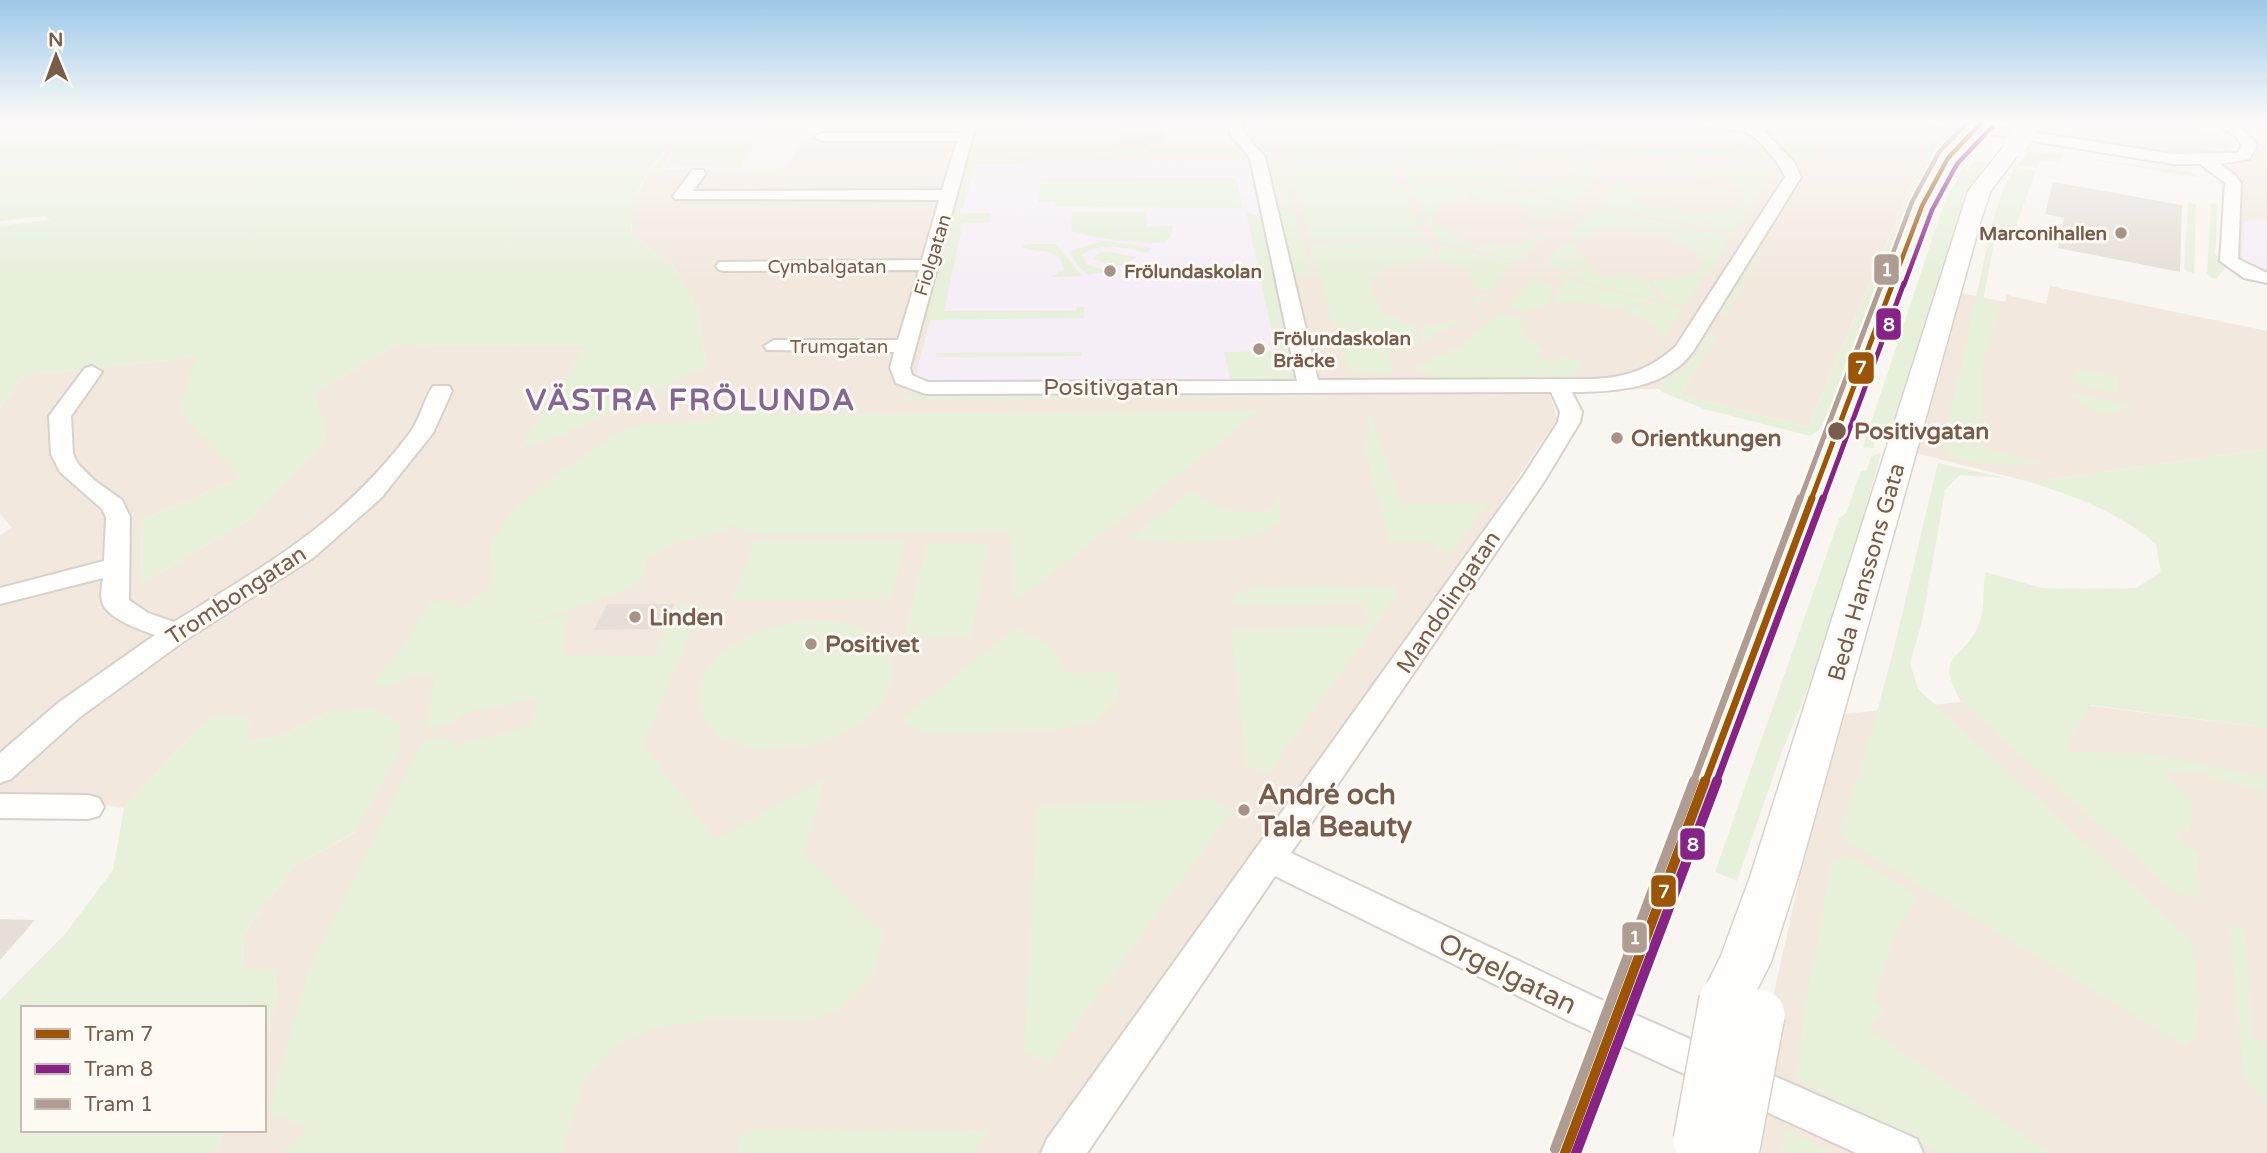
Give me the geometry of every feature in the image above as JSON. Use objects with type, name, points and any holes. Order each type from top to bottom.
[{"type":"street","points":[[697,174],[681,196],[950,195]]},
{"type":"street","name":"Fiolgatan","points":[[913,385],[900,374],[905,346],[955,174]]},
{"type":"street","points":[[1261,174],[1309,386]]},
{"type":"street","points":[[1558,386],[1624,384],[1668,366],[1684,350],[1793,177],[1792,174]]},
{"type":"street","name":"Beda Hanssons Gata","points":[[1710,1149],[1774,877],[1969,220],[1979,191],[1992,174]]},
{"type":"street","points":[[2225,174],[2233,183],[2229,261],[2250,274],[2267,278]]},
{"type":"street","name":"Cymbalgatan","points":[[725,266],[929,265]]},
{"type":"street","name":"Trumgatan","points":[[774,346],[905,346]]},
{"type":"street","points":[[92,372],[60,416],[62,454],[68,467],[86,485],[113,505],[118,517],[115,603],[138,619],[177,633]]},
{"type":"street","name":"Positivgatan","points":[[913,385],[946,388],[1558,386]]},
{"type":"street","name":"Mandolingatan","points":[[1062,1153],[1529,486],[1569,422],[1571,412],[1558,386]]},
{"type":"street","name":"Trombongatan","points":[[0,771],[69,710],[177,633],[304,553],[373,493],[422,433],[441,391]]},
{"type":"street","points":[[0,596],[117,566]]},
{"type":"street","points":[[0,806],[88,807]]},
{"type":"street","name":"Orgelgatan","points":[[1270,858],[1582,1009],[1902,1153]]},
{"type":"shaded area","points":[[647,174],[1916,174],[1808,427],[1681,395],[1716,336],[1678,374],[1662,380],[1659,389],[1549,391],[1557,419],[1433,605],[1039,1153],[214,1153],[225,1132],[266,1132],[266,1030],[277,1000],[275,969],[243,969],[242,936],[294,866],[355,833],[331,711],[281,736],[247,743],[201,724],[124,808],[59,797],[0,796],[0,535],[12,528],[0,514],[0,408],[25,376],[196,357],[219,453],[241,478],[142,520],[141,584],[255,516],[315,393],[395,345],[587,346],[519,449],[706,366],[698,309],[673,265],[632,235],[632,211]]},
{"type":"shaded area","name":"Frölundaskolan","points":[[970,174],[1252,174],[1305,381],[914,381]]},
{"type":"shaded area","points":[[2226,174],[2267,174],[2267,220],[2244,222],[2242,263],[2234,262],[2237,186]]},
{"type":"shaded area","points":[[2267,220],[2267,274],[2242,263],[2242,237],[2244,221]]},
{"type":"shaded area","points":[[2050,286],[2267,331],[2267,449],[2030,482],[1916,453],[1949,321],[1961,293],[2005,302],[2007,295],[2046,304]]},
{"type":"shaded area","points":[[1996,694],[2267,728],[2267,1153],[1747,1153],[1769,1015],[1820,787],[1844,714],[1961,702]]},
{"type":"green space","points":[[0,174],[647,174],[633,210],[632,235],[673,265],[698,309],[706,366],[562,435],[518,449],[586,346],[395,345],[315,393],[327,439],[255,516],[141,584],[142,520],[241,478],[178,410],[196,357],[25,376],[0,408],[0,226],[50,220],[45,216],[0,221]]},
{"type":"green space","points":[[966,174],[973,174],[963,208],[957,208]]},
{"type":"green space","points":[[1271,174],[1283,174],[1292,208],[1273,208],[1267,184],[1273,183]]},
{"type":"green space","points":[[1289,174],[1397,174],[1426,238],[1310,239]]},
{"type":"green space","points":[[1404,174],[1507,174],[1520,181],[1533,194],[1458,179],[1406,177]]},
{"type":"green space","points":[[1595,174],[1574,202],[1539,195],[1529,185],[1581,177]]},
{"type":"green space","points":[[1692,174],[1773,174],[1733,234],[1720,231],[1692,212],[1728,211],[1742,204],[1745,195],[1730,184]]},
{"type":"green space","points":[[1917,174],[1929,174],[1852,366],[1850,386],[1842,384],[1820,430],[1810,436],[1704,409],[1659,389],[1662,380],[1690,362],[1709,334],[1717,335],[1681,395],[1808,427]]},
{"type":"green space","points":[[1959,174],[1981,174],[1967,202],[1889,432],[1876,435],[1874,448],[1863,447],[1944,203]]},
{"type":"green space","points":[[2012,174],[2035,174],[2018,220],[2016,241],[1995,238],[1983,300],[2001,305],[1983,360],[1981,447],[2044,463],[2021,465],[1975,462],[1950,454],[1943,447],[1993,220]]},
{"type":"green space","points":[[2176,174],[2194,174],[2201,178]]},
{"type":"green space","points":[[1236,178],[1243,208],[1055,207],[1056,202],[1038,202],[1041,179]]},
{"type":"green space","points":[[1406,178],[1458,181],[1470,199],[1441,204],[1432,215],[1424,214],[1418,203],[1423,202],[1417,202]]},
{"type":"green space","points":[[1619,181],[1628,185],[1640,197],[1632,199],[1644,204],[1687,211],[1711,228],[1596,206]]},
{"type":"green space","points":[[1466,183],[1574,204],[1562,217],[1535,217],[1521,210],[1529,207],[1523,205],[1476,200]]},
{"type":"green space","points":[[2188,203],[2196,204],[2194,273],[2186,271],[2184,267]]},
{"type":"green space","points":[[2211,204],[2218,205],[2215,254],[2226,266],[2217,278],[2212,278],[2207,273]]},
{"type":"green space","points":[[1594,208],[1701,230],[1660,234],[1615,230],[1596,232],[1578,240],[1567,237]]},
{"type":"green space","points":[[1275,210],[1294,210],[1312,277],[1292,273]]},
{"type":"green space","points":[[1072,212],[1146,212],[1147,227],[1172,226],[1173,233],[1164,243],[1094,237],[1071,231]]},
{"type":"green space","points":[[1246,212],[1265,218],[1301,377],[1288,382],[1231,383],[1224,352],[1276,351]]},
{"type":"green space","points":[[955,213],[991,213],[990,223],[963,223],[944,311],[1076,311],[1077,307],[1084,307],[1084,318],[926,320]]},
{"type":"green space","points":[[1425,216],[1431,216],[1438,226],[1450,234],[1474,244],[1468,249],[1437,242]]},
{"type":"green space","points":[[1710,231],[1731,236],[1686,305],[1665,301],[1651,280],[1689,276],[1700,268],[1704,261],[1696,251],[1665,236]]},
{"type":"green space","points":[[1535,234],[1544,235],[1521,261],[1474,250],[1480,244],[1516,245],[1527,242]]},
{"type":"green space","points":[[1104,241],[1153,248],[1146,253],[1113,246],[1089,251],[1082,255],[1086,264],[1108,271],[1089,275],[1077,265],[1070,251]]},
{"type":"green space","points":[[1425,241],[1434,244],[1430,259],[1383,269],[1369,286],[1384,314],[1415,325],[1418,343],[1388,352],[1393,374],[1354,374],[1347,366],[1309,243]]},
{"type":"green space","points":[[1564,242],[1575,245],[1576,252],[1591,264],[1565,272],[1546,262]]},
{"type":"green space","points":[[1056,244],[1082,276],[1051,277],[1064,270],[1060,258],[1021,246]]},
{"type":"green space","points":[[1441,245],[1514,262],[1492,290],[1476,289],[1468,273],[1476,270],[1435,260]]},
{"type":"green space","points":[[1758,249],[1764,250],[1726,315],[1719,313]]},
{"type":"green space","points":[[1109,252],[1137,257],[1118,268],[1093,259],[1098,253]]},
{"type":"green space","points":[[1593,266],[1598,268],[1592,272],[1607,278],[1614,274],[1647,279],[1660,300],[1586,283],[1568,274]]},
{"type":"green space","points":[[1559,276],[1581,284],[1651,300],[1616,308],[1580,302],[1554,302],[1557,287],[1566,283]]},
{"type":"green space","points":[[1533,278],[1553,288],[1550,302],[1525,313],[1507,307]]},
{"type":"green space","points":[[1479,294],[1487,295],[1456,324],[1423,341],[1421,326],[1447,322],[1462,314]]},
{"type":"green space","points":[[1655,302],[1683,308],[1662,341],[1653,324],[1623,310]]},
{"type":"green space","points":[[1502,312],[1519,319],[1526,337],[1544,350],[1535,355],[1550,362],[1561,357],[1582,361],[1576,376],[1435,378],[1416,368],[1462,345]]},
{"type":"green space","points":[[1082,352],[1082,356],[936,357],[936,353]]},
{"type":"green space","points":[[2078,369],[2118,377],[2118,395],[2070,381]]},
{"type":"green space","points":[[917,392],[1090,392],[1089,399],[902,400]]},
{"type":"green space","points":[[1099,392],[1334,393],[1328,397],[1111,399],[1101,397]]},
{"type":"green space","points":[[2069,392],[2132,406],[2132,409],[2121,407],[2111,414],[2098,412],[2083,405]]},
{"type":"green space","points":[[758,410],[770,415],[1262,410],[1015,602],[1010,532],[758,534],[730,525],[726,530],[674,544],[648,558],[642,580],[627,590],[519,627],[571,614],[564,629],[563,655],[655,656],[677,604],[702,604],[644,745],[715,840],[825,778],[804,854],[876,928],[884,930],[873,977],[840,1010],[807,1021],[719,1019],[657,1027],[615,1045],[584,1081],[562,1153],[282,1153],[307,1129],[268,1111],[312,961],[422,741],[443,737],[456,745],[533,726],[536,698],[465,713],[450,724],[426,729],[435,677],[413,674],[389,687],[370,684],[404,646],[429,602],[454,600],[461,610],[493,585],[489,545],[510,514],[548,481],[616,434],[638,425],[708,421],[720,411]]},
{"type":"green space","points":[[1369,411],[1401,504],[1488,503],[1451,553],[1435,549],[1433,542],[1390,542],[1364,447],[1369,436]]},
{"type":"green space","points":[[2267,449],[2267,728],[2090,705],[2064,752],[2145,753],[2267,778],[2267,791],[2211,779],[2206,772],[2164,773],[2192,803],[2190,831],[2178,831],[2179,840],[2197,853],[2201,898],[2177,894],[1961,702],[1953,686],[1950,666],[1978,627],[1983,608],[1985,572],[2042,588],[2096,589],[2136,588],[2161,572],[2156,544],[2141,533],[2097,507],[2030,482]]},
{"type":"green space","points":[[1881,453],[1833,628],[1782,751],[1737,881],[1715,872],[1839,519],[1846,513],[1861,471],[1867,470],[1871,457]]},
{"type":"green space","points":[[1938,463],[2006,478],[1960,475],[1945,490],[1922,622],[1910,663],[1918,689],[2191,940],[2200,1006],[2195,1036],[2185,1046],[1847,841],[1840,830],[1882,694]]},
{"type":"green space","points":[[1192,490],[1218,507],[1244,512],[1267,511],[1280,495],[1280,523],[1265,531],[1228,540],[1166,542],[1130,539]]},
{"type":"green space","points":[[755,541],[905,541],[891,599],[732,600]]},
{"type":"green space","points":[[927,544],[988,544],[971,637],[904,636]]},
{"type":"green space","points":[[1282,586],[1394,587],[1398,594],[1268,774],[1246,766],[1231,629],[1369,625],[1362,604],[1233,605],[1235,594]]},
{"type":"green space","points":[[810,620],[838,621],[852,625],[871,635],[882,646],[890,662],[892,677],[878,706],[850,730],[834,738],[788,749],[735,744],[720,736],[704,718],[700,691],[705,673],[716,658],[751,636],[771,628]]},
{"type":"green space","points":[[1015,628],[1051,645],[1068,673],[1120,672],[1117,701],[1095,722],[1047,731],[923,734],[902,719]]},
{"type":"green space","points":[[378,709],[401,725],[399,753],[354,833],[294,866],[242,936],[243,969],[275,969],[277,1000],[266,1030],[266,1006],[21,1006],[21,1132],[225,1132],[214,1153],[0,1153],[0,1000],[65,934],[113,870],[124,808],[201,724],[223,712],[251,719],[248,743],[281,736],[331,711]]},
{"type":"green space","points":[[1209,799],[1233,810],[1047,1065],[1024,1051],[1037,805]]},
{"type":"green space","points":[[1842,856],[1855,858],[1919,897],[1892,946],[1874,1000],[1884,1011],[1869,1029],[2050,1153],[1938,1153],[1797,1079],[1802,1026],[1831,864]]},
{"type":"green space","points":[[2229,925],[2246,931],[2252,1036],[2267,1043],[2267,1103],[2244,1078]]},
{"type":"green space","points":[[1785,1128],[1834,1153],[1781,1153]]},
{"type":"green space","points":[[743,1129],[990,1130],[974,1153],[737,1153]]},
{"type":"building","name":"Marconihallen","points":[[2053,182],[2182,205],[2180,272],[2058,248],[2064,218],[2045,214]]},
{"type":"building","name":"Linden","points":[[607,604],[674,604],[663,629],[594,630]]},
{"type":"building","points":[[0,919],[35,920],[0,960]]},
{"type":"tram line","name":"1","points":[[1555,1149],[1912,202],[1927,174]]},
{"type":"tram line","name":"7","points":[[1565,1153],[1922,206],[1939,174]]},
{"type":"tram line","name":"8","points":[[1576,1153],[1932,210],[1952,174]]},
{"type":"place","name":"Marconihallen","points":[[2121,233]]},
{"type":"place","name":"Frölundaskolan","points":[[1110,271]]},
{"type":"place","name":"Frölundaskolan Bräcke","points":[[1259,349]]},
{"type":"place","name":"Positivgatan","points":[[1837,431]]},
{"type":"place","name":"Orientkungen","points":[[1617,438]]},
{"type":"place","name":"Linden","points":[[635,617]]},
{"type":"place","name":"Positivet","points":[[811,644]]},
{"type":"place","name":"André och Tala Beauty","points":[[1244,810]]},
{"type":"district","name":"VÄSTRA FRÖLUNDA","points":[[691,400]]}]
